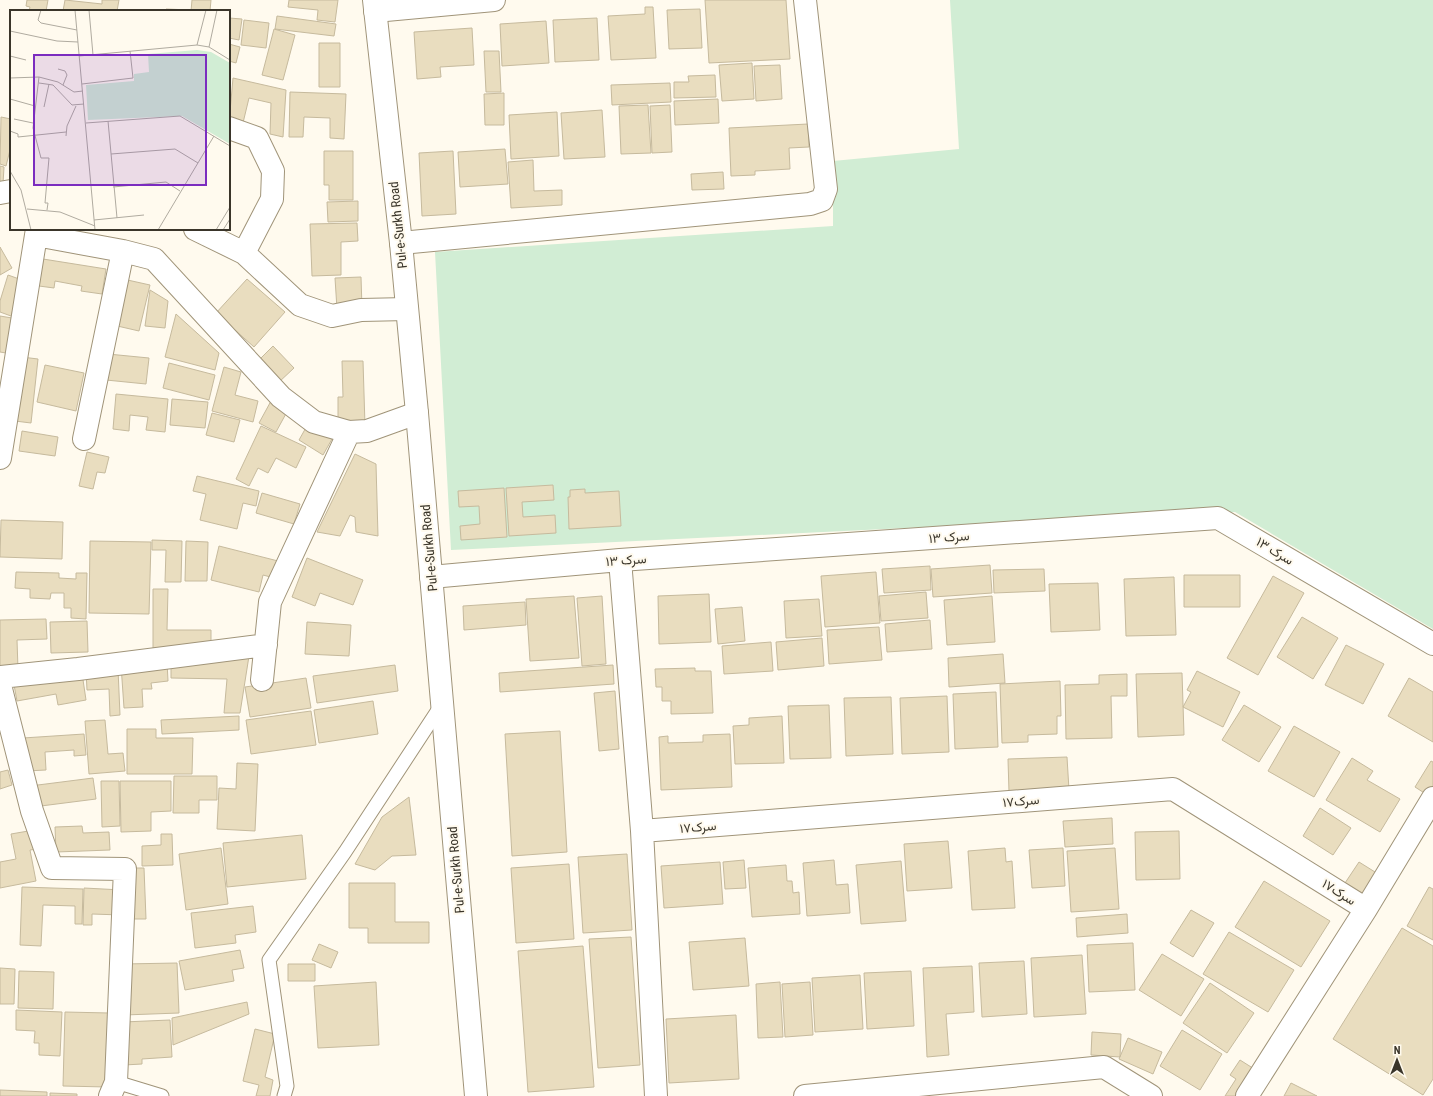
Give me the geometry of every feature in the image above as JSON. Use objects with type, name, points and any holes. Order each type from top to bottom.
[{"type":"street","points":[[375,6],[494,0]]},
{"type":"street","points":[[401,243],[803,205],[822,200],[826,189],[805,0]]},
{"type":"street","name":"Pul-e-Surkh Road","points":[[375,6],[401,243],[476,1096]]},
{"type":"street","points":[[230,128],[257,138],[273,171],[272,199],[244,253]]},
{"type":"street","points":[[0,193],[10,191]]},
{"type":"street","points":[[197,230],[244,253],[300,305],[332,316],[361,310],[407,309]]},
{"type":"street","points":[[0,458],[3,428],[36,232],[154,259],[281,397],[314,422],[349,432],[367,430],[416,413]]},
{"type":"street","points":[[84,440],[123,251]]},
{"type":"street","points":[[262,680],[270,602],[349,432]]},
{"type":"street","name":"سرک ۱۳","points":[[431,577],[620,560],[1218,518],[1433,644]]},
{"type":"street","points":[[620,560],[642,831],[656,1096]]},
{"type":"street","points":[[0,677],[78,669],[266,645]]},
{"type":"street","points":[[0,686],[32,811],[52,868],[125,869],[113,1089]]},
{"type":"street","name":"سرک۱۷","points":[[642,831],[1173,789],[1366,909]]},
{"type":"street","points":[[1248,1096],[1366,909],[1433,798]]},
{"type":"street","points":[[805,1096],[1104,1067],[1151,1096]]},
{"type":"lane","points":[[284,1096],[287,1086],[269,960],[345,852],[442,704]]},
{"type":"lane","points":[[113,1089],[162,1096]]},
{"type":"green space","points":[[950,0],[1433,0],[1433,629],[1235,512],[451,550],[435,252],[833,226],[833,161],[959,149]]},
{"type":"building","points":[[27,0],[48,0],[46,10],[29,10],[30,7],[26,6]]},
{"type":"building","points":[[65,0],[102,4],[102,0],[119,0],[117,10],[63,10]]},
{"type":"building","points":[[192,0],[211,0],[210,10],[191,10]]},
{"type":"building","points":[[289,0],[338,0],[335,22],[317,20],[318,10],[288,7]]},
{"type":"building","points":[[705,0],[786,0],[790,59],[709,63]]},
{"type":"building","points":[[645,7],[653,7],[656,58],[611,60],[608,16],[645,14]]},
{"type":"building","points":[[166,9],[190,10],[166,10]]},
{"type":"building","points":[[700,9],[702,48],[669,49],[667,10]]},
{"type":"building","points":[[277,16],[336,24],[334,36],[275,29]]},
{"type":"building","points":[[230,18],[242,19],[239,40],[230,38]]},
{"type":"building","points":[[597,18],[599,60],[555,62],[553,20]]},
{"type":"building","points":[[244,20],[269,23],[266,48],[241,45]]},
{"type":"building","points":[[546,21],[549,63],[502,66],[500,24]]},
{"type":"building","points":[[472,28],[474,65],[440,67],[441,77],[417,79],[414,32]]},
{"type":"building","points":[[274,29],[295,35],[283,80],[262,75]]},
{"type":"building","points":[[319,43],[340,43],[340,87],[319,87]]},
{"type":"building","points":[[230,44],[240,47],[236,63],[230,61]]},
{"type":"building","points":[[484,51],[499,51],[501,92],[486,92]]},
{"type":"building","points":[[752,63],[754,99],[722,101],[719,65]]},
{"type":"building","points":[[780,65],[782,99],[756,101],[754,66]]},
{"type":"building","points":[[715,75],[716,97],[674,98],[674,82],[689,82],[688,76]]},
{"type":"building","points":[[233,78],[286,90],[283,137],[270,134],[271,103],[249,98],[242,127],[230,123]]},
{"type":"building","points":[[670,83],[671,102],[612,105],[611,85]]},
{"type":"building","points":[[290,92],[346,94],[344,139],[330,138],[330,118],[304,117],[303,137],[289,137]]},
{"type":"building","points":[[504,93],[504,125],[485,125],[484,94]]},
{"type":"building","points":[[718,99],[719,123],[675,125],[674,101]]},
{"type":"building","points":[[648,105],[651,153],[621,154],[619,106]]},
{"type":"building","points":[[670,105],[672,152],[652,153],[650,106]]},
{"type":"building","points":[[602,110],[605,157],[564,159],[561,113]]},
{"type":"building","points":[[557,112],[559,156],[511,159],[509,115]]},
{"type":"building","points":[[1,117],[10,119],[10,150],[6,166],[0,164]]},
{"type":"building","points":[[808,124],[809,147],[789,148],[790,169],[755,171],[755,175],[731,176],[729,128]]},
{"type":"building","points":[[505,149],[508,184],[460,187],[458,152]]},
{"type":"building","points":[[324,151],[353,151],[353,200],[329,200],[329,185],[324,185]]},
{"type":"building","points":[[453,151],[456,214],[422,216],[419,153]]},
{"type":"building","points":[[533,160],[534,191],[562,190],[562,205],[511,208],[508,162]]},
{"type":"building","points":[[0,166],[4,167],[3,184],[0,184]]},
{"type":"building","points":[[723,172],[724,189],[692,190],[691,174]]},
{"type":"building","points":[[358,201],[358,221],[328,222],[327,202]]},
{"type":"building","points":[[357,223],[358,241],[341,242],[341,275],[312,276],[310,224]]},
{"type":"building","points":[[0,247],[12,268],[0,275]]},
{"type":"building","points":[[43,259],[106,269],[102,294],[81,291],[82,286],[55,281],[54,288],[39,286]]},
{"type":"building","points":[[8,275],[22,280],[11,316],[0,312],[0,301]]},
{"type":"building","points":[[361,277],[362,308],[337,309],[335,278]]},
{"type":"building","points":[[123,279],[150,285],[139,331],[113,325]]},
{"type":"building","points":[[247,279],[285,312],[254,347],[216,313]]},
{"type":"building","points":[[150,290],[168,301],[165,328],[145,326]]},
{"type":"building","points":[[176,314],[219,353],[215,370],[165,357]]},
{"type":"building","points":[[0,316],[12,318],[6,353],[0,352]]},
{"type":"building","points":[[273,346],[294,368],[278,383],[258,361]]},
{"type":"building","points":[[108,354],[149,358],[146,384],[106,380]]},
{"type":"building","points":[[22,357],[38,359],[31,423],[15,421]]},
{"type":"building","points":[[342,361],[363,361],[365,426],[338,427],[338,397],[343,397]]},
{"type":"building","points":[[169,363],[215,375],[209,400],[163,388]]},
{"type":"building","points":[[45,365],[84,373],[76,411],[37,402]]},
{"type":"building","points":[[224,367],[241,372],[235,395],[258,401],[253,422],[212,411]]},
{"type":"building","points":[[116,394],[168,399],[165,432],[146,430],[148,417],[130,415],[129,431],[113,429]]},
{"type":"building","points":[[172,399],[208,402],[205,428],[170,425]]},
{"type":"building","points":[[271,401],[288,410],[276,432],[259,423]]},
{"type":"building","points":[[212,413],[240,420],[234,442],[206,435]]},
{"type":"building","points":[[308,424],[332,439],[323,455],[299,440]]},
{"type":"building","points":[[261,426],[306,447],[296,468],[276,458],[268,473],[258,468],[249,486],[236,479]]},
{"type":"building","points":[[22,431],[58,437],[55,456],[19,451]]},
{"type":"building","points":[[87,452],[109,457],[105,473],[97,472],[93,489],[79,486]]},
{"type":"building","points":[[355,454],[376,464],[378,536],[356,532],[355,517],[350,515],[340,536],[317,532]]},
{"type":"building","points":[[197,476],[259,491],[256,506],[243,503],[237,529],[200,520],[206,494],[193,491]]},
{"type":"building","points":[[553,485],[554,500],[522,502],[523,517],[555,515],[556,533],[509,536],[506,488]]},
{"type":"building","points":[[504,488],[507,537],[461,540],[460,526],[480,524],[479,506],[459,507],[458,491]]},
{"type":"building","points":[[585,489],[585,493],[619,491],[621,526],[569,529],[568,497],[570,497],[570,490]]},
{"type":"building","points":[[262,493],[300,504],[294,524],[256,513]]},
{"type":"building","points":[[1,520],[63,522],[62,559],[0,557]]},
{"type":"building","points":[[152,540],[182,541],[181,582],[165,582],[166,550],[152,550]]},
{"type":"building","points":[[90,541],[151,542],[149,614],[89,613]]},
{"type":"building","points":[[186,541],[208,542],[207,581],[185,581]]},
{"type":"building","points":[[219,546],[282,562],[278,579],[263,575],[259,592],[211,580]]},
{"type":"building","points":[[307,558],[363,580],[353,605],[320,593],[315,606],[292,597]]},
{"type":"building","points":[[990,565],[992,593],[933,597],[931,569]]},
{"type":"building","points":[[930,566],[931,590],[884,593],[882,569]]},
{"type":"building","points":[[1044,569],[1045,591],[994,593],[993,570]]},
{"type":"building","points":[[16,572],[59,573],[59,578],[76,579],[76,573],[87,573],[86,619],[71,618],[71,608],[64,608],[64,593],[51,593],[50,599],[30,598],[30,589],[15,588]]},
{"type":"building","points":[[876,572],[880,623],[825,627],[821,576]]},
{"type":"building","points":[[1184,575],[1240,575],[1240,607],[1184,607]]},
{"type":"building","points":[[1273,576],[1304,593],[1258,675],[1227,658]]},
{"type":"building","points":[[1174,577],[1176,635],[1126,636],[1124,579]]},
{"type":"building","points":[[1098,583],[1100,630],[1051,632],[1049,584]]},
{"type":"building","points":[[153,589],[168,589],[167,630],[211,630],[211,648],[153,648]]},
{"type":"building","points":[[926,592],[928,618],[881,621],[879,596]]},
{"type":"building","points":[[709,594],[711,642],[659,644],[658,596]]},
{"type":"building","points":[[574,596],[579,658],[530,661],[526,599]]},
{"type":"building","points":[[602,596],[606,664],[582,666],[577,598]]},
{"type":"building","points":[[992,596],[995,642],[947,645],[944,600]]},
{"type":"building","points":[[819,599],[822,636],[786,638],[784,601]]},
{"type":"building","points":[[525,602],[526,625],[464,630],[463,606]]},
{"type":"building","points":[[742,607],[745,641],[718,644],[715,609]]},
{"type":"building","points":[[1302,617],[1338,638],[1313,679],[1277,657]]},
{"type":"building","points":[[46,619],[47,639],[17,640],[18,669],[0,669],[0,620]]},
{"type":"building","points":[[930,620],[932,649],[887,652],[885,624]]},
{"type":"building","points":[[87,621],[88,652],[51,653],[50,622]]},
{"type":"building","points":[[307,622],[351,625],[349,656],[305,654]]},
{"type":"building","points":[[879,627],[882,660],[829,664],[827,630]]},
{"type":"building","points":[[822,638],[824,666],[778,670],[776,642]]},
{"type":"building","points":[[771,642],[773,671],[724,674],[722,646]]},
{"type":"building","points":[[1346,645],[1384,664],[1363,704],[1325,685]]},
{"type":"building","points":[[1003,654],[1005,683],[949,687],[948,658]]},
{"type":"building","points":[[249,656],[240,713],[224,713],[227,679],[171,678],[171,660]]},
{"type":"building","points":[[167,662],[168,681],[151,683],[152,689],[142,689],[143,707],[124,708],[121,665]]},
{"type":"building","points":[[395,665],[398,691],[317,703],[313,676]]},
{"type":"building","points":[[613,665],[614,684],[500,692],[499,673]]},
{"type":"building","points":[[695,668],[695,671],[711,671],[713,713],[671,714],[671,701],[662,701],[662,687],[656,687],[655,669]]},
{"type":"building","points":[[118,669],[120,715],[110,716],[109,689],[87,690],[86,671]]},
{"type":"building","points":[[1197,671],[1240,692],[1223,727],[1183,707],[1191,692],[1187,690]]},
{"type":"building","points":[[82,673],[86,700],[58,705],[56,694],[17,701],[14,685]]},
{"type":"building","points":[[1182,673],[1184,735],[1138,737],[1136,674]]},
{"type":"building","points":[[1127,674],[1127,696],[1111,696],[1112,738],[1066,739],[1065,685],[1099,684],[1099,675]]},
{"type":"building","points":[[306,678],[311,708],[250,717],[245,687]]},
{"type":"building","points":[[1409,678],[1433,692],[1433,742],[1388,716]]},
{"type":"building","points":[[1060,681],[1061,716],[1057,716],[1057,734],[1028,735],[1028,742],[1002,743],[1000,684]]},
{"type":"building","points":[[615,691],[619,749],[599,751],[594,693]]},
{"type":"building","points":[[996,692],[998,747],[955,749],[953,694]]},
{"type":"building","points":[[947,696],[949,752],[902,754],[900,698]]},
{"type":"building","points":[[891,697],[893,754],[846,756],[844,698]]},
{"type":"building","points":[[373,701],[378,734],[319,743],[314,710]]},
{"type":"building","points":[[829,705],[831,758],[790,759],[788,706]]},
{"type":"building","points":[[1244,705],[1281,727],[1259,762],[1222,740]]},
{"type":"building","points":[[311,711],[316,745],[251,754],[246,720]]},
{"type":"building","points":[[239,716],[239,730],[162,734],[161,720]]},
{"type":"building","points":[[782,716],[784,763],[735,764],[733,726],[749,725],[749,718]]},
{"type":"building","points":[[105,720],[108,754],[123,753],[125,771],[89,774],[85,721]]},
{"type":"building","points":[[1294,726],[1340,752],[1314,797],[1268,771]]},
{"type":"building","points":[[127,729],[156,729],[156,738],[193,738],[192,774],[127,774]]},
{"type":"building","points":[[560,731],[567,852],[512,856],[505,734]]},
{"type":"building","points":[[84,734],[86,755],[74,756],[74,750],[45,752],[46,770],[26,771],[23,738]]},
{"type":"building","points":[[730,734],[732,787],[661,790],[659,737],[668,736],[668,743],[703,742],[703,735]]},
{"type":"building","points":[[1067,757],[1069,790],[1009,792],[1008,759]]},
{"type":"building","points":[[1352,758],[1373,771],[1367,780],[1400,799],[1380,832],[1326,800]]},
{"type":"building","points":[[1431,761],[1433,762],[1433,788],[1429,796],[1415,787]]},
{"type":"building","points":[[237,763],[258,764],[255,831],[217,829],[219,788],[236,789]]},
{"type":"building","points":[[8,770],[12,785],[0,789],[0,772]]},
{"type":"building","points":[[174,776],[217,776],[217,800],[199,800],[199,813],[173,813]]},
{"type":"building","points":[[93,778],[96,799],[33,807],[30,786]]},
{"type":"building","points":[[101,781],[119,781],[120,826],[102,827]]},
{"type":"building","points":[[120,781],[171,781],[171,811],[151,812],[151,831],[121,832]]},
{"type":"building","points":[[409,797],[416,855],[392,856],[375,870],[355,864],[382,817]]},
{"type":"building","points":[[1320,808],[1351,828],[1333,855],[1303,836]]},
{"type":"building","points":[[1112,818],[1113,844],[1065,847],[1063,821]]},
{"type":"building","points":[[82,826],[83,833],[109,832],[110,850],[56,852],[55,827]]},
{"type":"building","points":[[34,830],[38,849],[30,850],[36,881],[0,888],[0,862],[16,859],[11,834]]},
{"type":"building","points":[[1179,831],[1180,879],[1136,880],[1135,832]]},
{"type":"building","points":[[161,834],[172,834],[173,865],[142,866],[142,846],[161,845]]},
{"type":"building","points":[[302,835],[306,879],[227,887],[223,843]]},
{"type":"building","points":[[948,841],[952,888],[907,891],[904,844]]},
{"type":"building","points":[[221,848],[228,904],[186,910],[179,854]]},
{"type":"building","points":[[1005,848],[1006,862],[1012,861],[1015,908],[972,910],[968,851]]},
{"type":"building","points":[[1063,848],[1065,886],[1032,888],[1029,850]]},
{"type":"building","points":[[1115,848],[1119,909],[1071,912],[1067,851]]},
{"type":"building","points":[[627,854],[632,930],[583,933],[578,857]]},
{"type":"building","points":[[744,860],[746,888],[725,889],[723,862]]},
{"type":"building","points":[[834,860],[836,885],[848,884],[850,913],[807,916],[803,863]]},
{"type":"building","points":[[901,861],[906,921],[861,924],[856,865]]},
{"type":"building","points":[[720,862],[723,904],[664,908],[661,866]]},
{"type":"building","points":[[1359,862],[1383,877],[1369,899],[1345,883]]},
{"type":"building","points":[[569,864],[574,939],[516,943],[511,868]]},
{"type":"building","points":[[786,865],[787,881],[792,881],[793,893],[799,892],[800,914],[752,917],[748,868]]},
{"type":"building","points":[[128,868],[144,868],[146,919],[130,919]]},
{"type":"building","points":[[1264,881],[1330,921],[1301,967],[1235,927]]},
{"type":"building","points":[[349,883],[395,883],[395,922],[429,922],[429,943],[368,943],[368,928],[349,928]]},
{"type":"building","points":[[22,887],[83,889],[82,924],[75,924],[75,906],[43,905],[41,946],[20,945]]},
{"type":"building","points":[[1429,887],[1433,889],[1433,940],[1407,926]]},
{"type":"building","points":[[84,888],[122,890],[121,915],[92,914],[92,925],[83,925]]},
{"type":"building","points":[[253,906],[256,932],[235,935],[236,943],[195,948],[191,913]]},
{"type":"building","points":[[1191,910],[1214,923],[1193,957],[1170,943]]},
{"type":"building","points":[[1127,914],[1128,933],[1077,937],[1076,918]]},
{"type":"building","points":[[1402,928],[1433,946],[1433,1079],[1423,1095],[1333,1039]]},
{"type":"building","points":[[1229,932],[1294,970],[1268,1012],[1203,974]]},
{"type":"building","points":[[631,937],[640,1065],[598,1068],[589,939]]},
{"type":"building","points":[[745,938],[749,986],[693,990],[689,942]]},
{"type":"building","points":[[1133,943],[1135,990],[1089,992],[1087,945]]},
{"type":"building","points":[[319,944],[338,952],[331,968],[312,960]]},
{"type":"building","points":[[583,946],[594,1087],[528,1092],[518,951]]},
{"type":"building","points":[[240,950],[244,968],[232,970],[234,981],[185,990],[179,961]]},
{"type":"building","points":[[1162,954],[1204,979],[1181,1016],[1139,990]]},
{"type":"building","points":[[1082,955],[1086,1014],[1034,1017],[1031,958]]},
{"type":"building","points":[[1024,961],[1027,1014],[982,1017],[979,963]]},
{"type":"building","points":[[177,963],[179,1013],[124,1015],[123,964]]},
{"type":"building","points":[[288,964],[315,964],[315,981],[288,981]]},
{"type":"building","points":[[972,966],[974,1012],[946,1014],[949,1055],[927,1057],[923,968]]},
{"type":"building","points":[[0,968],[15,969],[14,1004],[0,1004]]},
{"type":"building","points":[[19,971],[54,972],[53,1009],[18,1008]]},
{"type":"building","points":[[911,971],[914,1026],[867,1029],[864,973]]},
{"type":"building","points":[[860,975],[863,1029],[815,1032],[812,978]]},
{"type":"building","points":[[376,982],[379,1045],[318,1048],[314,986]]},
{"type":"building","points":[[780,982],[783,1037],[758,1038],[756,984]]},
{"type":"building","points":[[810,982],[813,1035],[785,1037],[782,984]]},
{"type":"building","points":[[1210,983],[1254,1013],[1227,1053],[1183,1023]]},
{"type":"building","points":[[247,1002],[249,1014],[173,1045],[172,1018]]},
{"type":"building","points":[[16,1010],[62,1012],[60,1056],[39,1055],[39,1043],[34,1043],[35,1031],[16,1030]]},
{"type":"building","points":[[65,1012],[109,1013],[107,1087],[63,1086]]},
{"type":"building","points":[[736,1015],[739,1079],[669,1083],[666,1019]]},
{"type":"building","points":[[170,1020],[172,1057],[142,1059],[142,1064],[124,1065],[123,1022]]},
{"type":"building","points":[[255,1029],[275,1034],[265,1077],[273,1080],[270,1096],[256,1096],[259,1085],[243,1081]]},
{"type":"building","points":[[1182,1030],[1222,1054],[1200,1090],[1160,1066]]},
{"type":"building","points":[[1092,1032],[1121,1034],[1120,1057],[1091,1055]]},
{"type":"building","points":[[1128,1038],[1162,1052],[1153,1074],[1119,1059]]},
{"type":"building","points":[[1240,1060],[1259,1072],[1244,1096],[1225,1096],[1236,1079],[1230,1075]]},
{"type":"building","points":[[1291,1083],[1317,1096],[1284,1096]]},
{"type":"building","points":[[0,1090],[47,1092],[47,1096],[0,1096]]},
{"type":"building","points":[[50,1093],[77,1094],[77,1096],[50,1096]]}]
